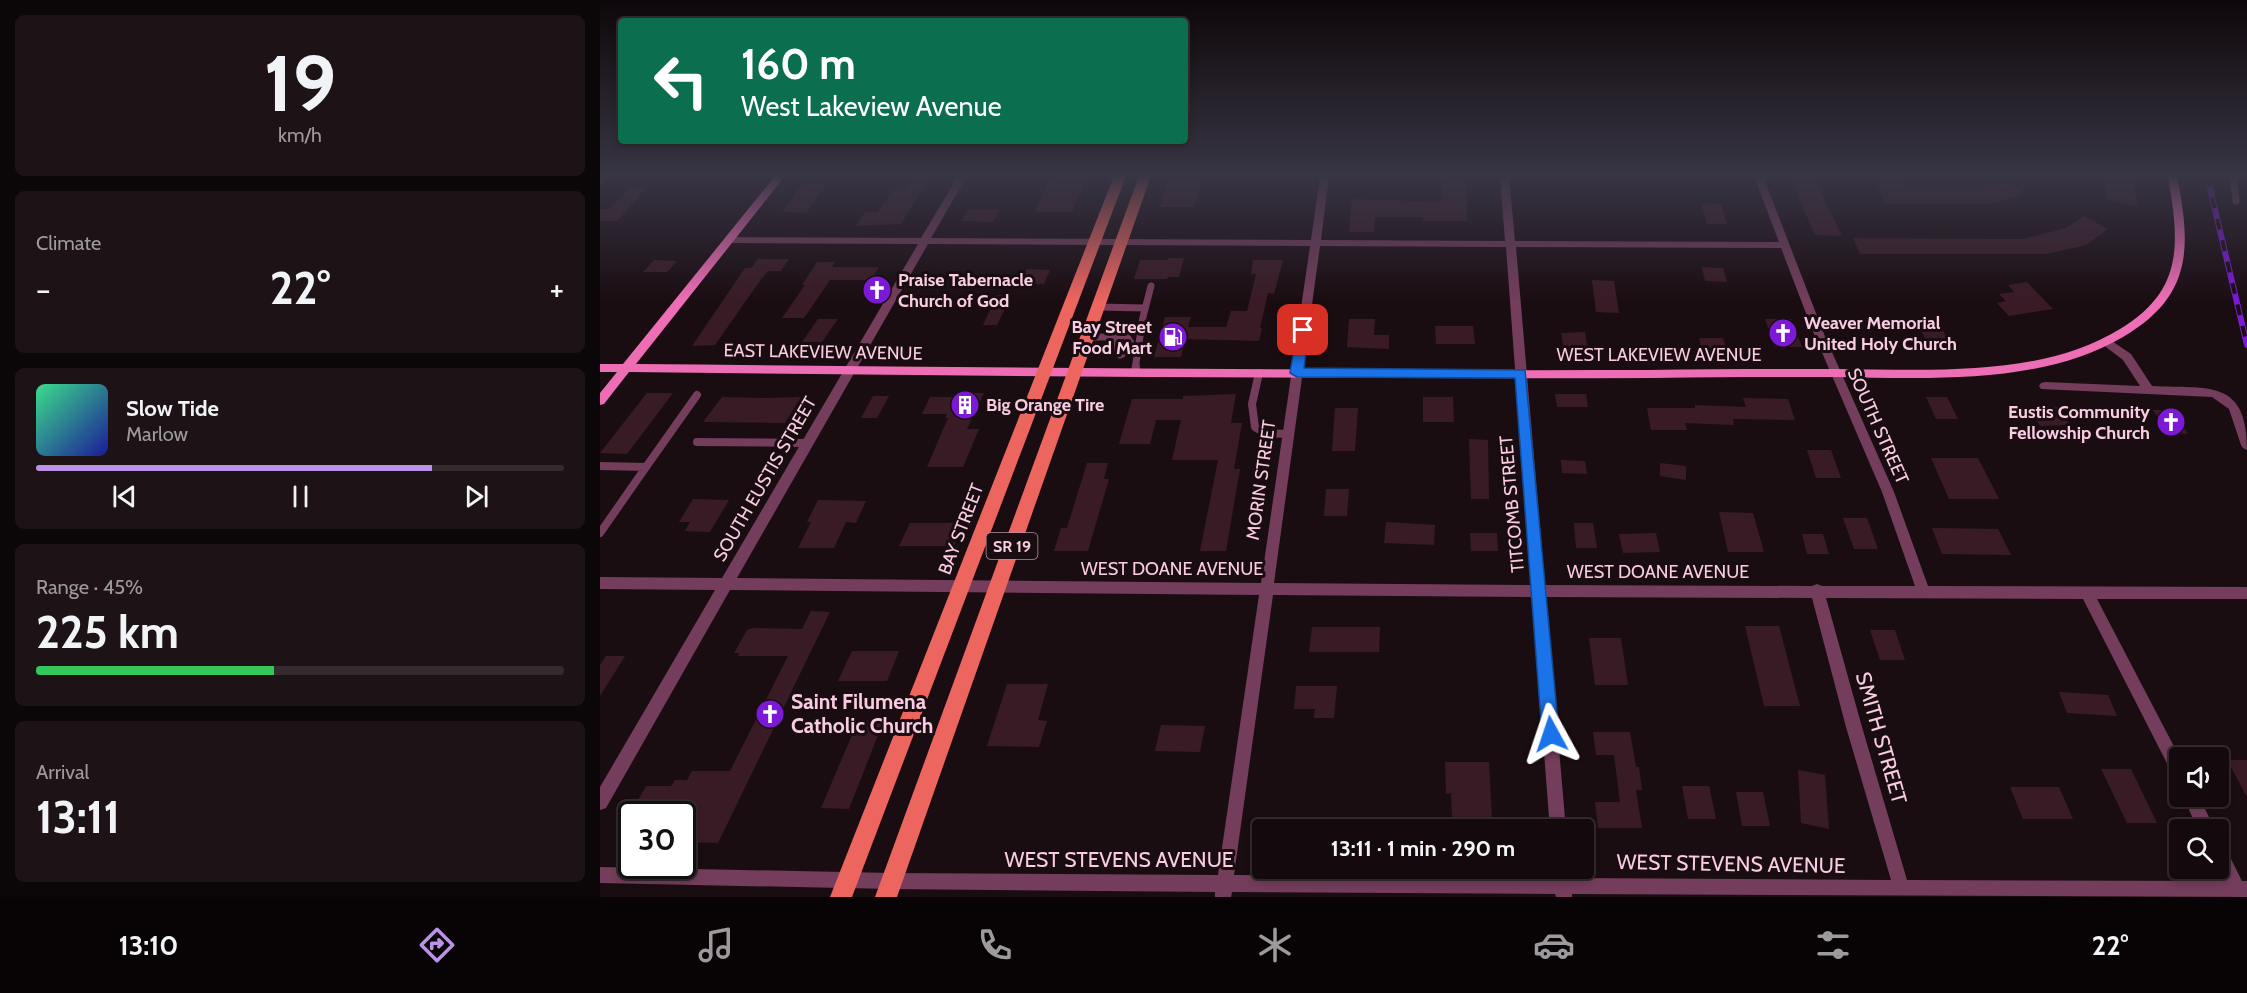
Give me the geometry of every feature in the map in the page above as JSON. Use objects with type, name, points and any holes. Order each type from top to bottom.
[{"type":"main road","name":"BAY STREET","points":[[844,889],[1104,218]]},
{"type":"main road","name":"SR 19","points":[[889,889],[1130,218]]},
{"type":"street","points":[[600,401],[747,218]]},
{"type":"street","name":"SOUTH EUSTIS STREET","points":[[600,802],[938,218]]},
{"type":"street","name":"MORIN STREET","points":[[1224,890],[1319,218]]},
{"type":"street","name":"TITCOMB STREET","points":[[1509,218],[1557,819]]},
{"type":"street","name":"SOUTH STREET","points":[[1775,218],[1835,373],[1871,450],[1923,591]]},
{"type":"street","name":"WEST LAKEVIEW AVENUE","points":[[1045,371],[1521,374],[1995,370],[2047,362],[2106,340],[2138,323],[2165,294],[2175,277],[2181,258],[2182,239],[2179,218]]},
{"type":"street","points":[[729,240],[1786,245]]},
{"type":"street","points":[[2106,340],[2127,357],[2150,390]]},
{"type":"street","name":"EAST LAKEVIEW AVENUE","points":[[600,368],[1045,371]]},
{"type":"street","points":[[2045,386],[2215,393],[2234,407],[2247,445]]},
{"type":"street","name":"WEST DOANE AVENUE","points":[[600,583],[1539,591],[2247,593]]},
{"type":"street","name":"SMITH STREET","points":[[1817,590],[1854,727],[1903,892]]},
{"type":"street","points":[[2087,592],[2169,752]]},
{"type":"street","points":[[2229,868],[2242,888]]},
{"type":"street","name":"WEST STEVENS AVENUE","points":[[600,875],[844,889],[1224,890],[1563,883],[1903,892],[2242,888]]},
{"type":"lane","points":[[1135,372],[1145,308],[1151,286]]},
{"type":"lane","points":[[1097,307],[1145,308]]},
{"type":"lane","points":[[1125,334],[1134,348],[1126,352],[1120,355],[1110,341],[1125,334]]},
{"type":"lane","points":[[1087,337],[1117,337]]},
{"type":"lane","points":[[1126,352],[1137,358]]},
{"type":"lane","points":[[1259,373],[1251,411],[1252,423],[1257,430],[1263,432],[1287,434]]},
{"type":"lane","points":[[600,533],[697,395]]},
{"type":"lane","points":[[697,442],[807,443]]},
{"type":"lane","points":[[600,466],[646,467]]},
{"type":"building","points":[[600,218],[620,218],[617,221],[600,221]]},
{"type":"building","points":[[861,218],[905,218],[901,224],[856,226]]},
{"type":"building","points":[[963,218],[995,218],[993,222],[961,221]]},
{"type":"building","points":[[1350,218],[1375,218],[1374,232],[1349,232]]},
{"type":"building","points":[[1423,218],[1467,218],[1467,221],[1423,221]]},
{"type":"building","points":[[1705,218],[1725,218],[1727,224],[1707,224]]},
{"type":"building","points":[[1807,218],[1834,218],[1842,236],[1815,235]]},
{"type":"building","points":[[2081,218],[2087,218],[2108,229],[2086,245],[2047,254],[1860,254],[1853,238],[2022,239],[2066,228]]},
{"type":"building","points":[[1168,258],[1184,258],[1179,277],[1134,279],[1140,260],[1168,260]]},
{"type":"building","points":[[758,259],[789,259],[781,271],[768,271],[715,345],[692,346],[745,268],[751,268]]},
{"type":"building","points":[[654,260],[677,261],[667,272],[643,272]]},
{"type":"building","points":[[1253,260],[1283,260],[1274,294],[1268,293],[1259,341],[1185,339],[1181,357],[1154,357],[1165,317],[1191,317],[1188,327],[1226,327],[1231,311],[1247,311],[1256,274],[1251,274]]},
{"type":"building","points":[[817,262],[835,262],[832,267],[879,267],[871,280],[830,280],[804,318],[782,318],[805,285],[802,285]]},
{"type":"building","points":[[1702,267],[1723,268],[1727,282],[1705,281]]},
{"type":"building","points":[[1027,269],[1050,270],[1044,284],[1021,283]]},
{"type":"building","points":[[1592,280],[1614,281],[1619,313],[1596,312]]},
{"type":"building","points":[[2027,282],[2053,309],[2009,316],[1997,303],[2006,301],[1999,294],[2014,292],[2008,285]]},
{"type":"building","points":[[997,295],[1011,296],[997,325],[983,325]]},
{"type":"building","points":[[818,319],[838,319],[822,342],[802,342]]},
{"type":"building","points":[[1349,319],[1375,319],[1374,335],[1389,335],[1389,349],[1347,347]]},
{"type":"building","name":"Weaver Memorial United Holy Church","points":[[1765,319],[1791,319],[1802,347],[1775,347]]},
{"type":"building","points":[[1435,326],[1473,326],[1475,344],[1436,344]]},
{"type":"building","points":[[1920,329],[1942,329],[1949,341],[1927,342]]},
{"type":"building","points":[[1585,332],[1587,346],[1563,346],[1561,333]]},
{"type":"building","points":[[1699,338],[1723,338],[1728,354],[1703,354]]},
{"type":"building","points":[[958,392],[984,393],[967,429],[979,429],[963,467],[927,467],[948,418],[945,418],[947,414],[922,414],[930,397],[955,397]]},
{"type":"building","points":[[647,393],[673,393],[627,454],[600,453]]},
{"type":"building","points":[[1236,394],[1231,423],[1242,423],[1234,469],[1240,469],[1226,551],[1200,551],[1218,460],[1172,460],[1181,420],[1156,420],[1150,444],[1119,444],[1132,399],[1183,399],[1183,396]]},
{"type":"building","points":[[1555,394],[1586,394],[1588,407],[1557,407]]},
{"type":"building","points":[[873,396],[889,396],[877,418],[861,418]]},
{"type":"building","points":[[722,397],[801,397],[785,423],[703,422]]},
{"type":"building","points":[[1423,397],[1453,397],[1454,422],[1423,422]]},
{"type":"building","points":[[1926,397],[1947,397],[1958,419],[1936,419]]},
{"type":"building","points":[[1743,398],[1788,399],[1795,420],[1733,419],[1734,425],[1685,423],[1687,430],[1651,430],[1647,408],[1695,408],[1695,405],[1746,407]]},
{"type":"building","points":[[2029,407],[2058,407],[2070,425],[2040,426]]},
{"type":"building","points":[[1335,408],[1358,408],[1355,451],[1332,451]]},
{"type":"building","name":"Eustis Community Fellowship Church","points":[[2153,410],[2173,410],[2188,434],[2168,433]]},
{"type":"building","points":[[1469,439],[1488,440],[1489,499],[1471,499]]},
{"type":"building","points":[[1807,450],[1831,450],[1841,478],[1816,478]]},
{"type":"building","points":[[1931,458],[1978,458],[1999,499],[1949,499]]},
{"type":"building","points":[[1561,460],[1585,461],[1587,474],[1562,473]]},
{"type":"building","points":[[1087,463],[1108,463],[1104,479],[1109,479],[1088,551],[1054,551],[1061,528],[1067,528]]},
{"type":"building","points":[[1660,463],[1686,466],[1686,480],[1660,476]]},
{"type":"building","points":[[1326,489],[1349,489],[1347,516],[1324,516]]},
{"type":"building","points":[[693,499],[729,500],[710,532],[685,531],[690,522],[679,522]]},
{"type":"building","points":[[818,500],[866,501],[856,523],[846,522],[834,548],[798,548],[811,522],[807,522]]},
{"type":"building","points":[[1719,512],[1753,513],[1764,552],[1728,552]]},
{"type":"building","points":[[1843,518],[1867,518],[1878,549],[1854,549]]},
{"type":"building","points":[[1386,522],[1435,525],[1434,545],[1384,543]]},
{"type":"building","points":[[910,523],[963,523],[954,546],[899,546]]},
{"type":"building","points":[[1574,523],[1593,523],[1597,548],[1576,548]]},
{"type":"building","points":[[1932,528],[1998,529],[2011,555],[1942,554]]},
{"type":"building","points":[[1470,533],[1497,533],[1498,551],[1471,551]]},
{"type":"building","points":[[1656,533],[1660,552],[1623,553],[1619,534]]},
{"type":"building","points":[[1802,534],[1823,534],[1829,554],[1807,554]]},
{"type":"building","name":"Saint Filumena Catholic Church","points":[[811,611],[830,612],[718,843],[696,842],[696,801],[637,801],[646,786],[671,786],[675,780],[687,780],[692,771],[730,771],[788,656],[738,656],[739,653],[734,653],[747,630],[753,628],[802,629]]},
{"type":"building","points":[[1745,626],[1779,626],[1800,706],[1764,706]]},
{"type":"building","points":[[1312,627],[1380,627],[1379,652],[1309,652]]},
{"type":"building","points":[[1870,630],[1895,630],[1905,660],[1880,660]]},
{"type":"building","points":[[1589,638],[1621,638],[1628,685],[1595,685]]},
{"type":"building","points":[[852,651],[899,651],[887,681],[838,681]]},
{"type":"building","points":[[606,656],[625,656],[600,696],[600,665]]},
{"type":"building","points":[[1007,684],[1048,684],[1038,720],[1047,721],[1039,747],[987,746]]},
{"type":"building","points":[[1296,686],[1337,686],[1334,718],[1314,718],[1315,709],[1294,709]]},
{"type":"building","points":[[2059,692],[2108,695],[2117,716],[2067,713]]},
{"type":"building","points":[[884,720],[849,809],[821,808],[858,721]]},
{"type":"building","points":[[1161,725],[1205,726],[1200,752],[1155,751]]},
{"type":"building","points":[[1593,732],[1630,732],[1642,790],[1636,790],[1642,828],[1598,828],[1595,802],[1620,802],[1614,755],[1596,755]]},
{"type":"building","points":[[2229,760],[2247,760],[2247,797],[2229,764]]},
{"type":"building","points":[[1445,762],[1489,762],[1492,818],[1452,819],[1451,793],[1446,794]]},
{"type":"building","points":[[2101,769],[2131,769],[2157,823],[2127,823]]},
{"type":"building","points":[[1798,770],[1825,775],[1829,829],[1801,823]]},
{"type":"building","points":[[1682,786],[1709,786],[1716,819],[1688,819]]},
{"type":"building","points":[[2010,787],[2059,787],[2073,819],[2023,819]]},
{"type":"building","points":[[1736,792],[1763,792],[1770,826],[1742,826]]},
{"type":"railway","points":[[2217,218],[2247,345]]},
{"type":"place","name":"Praise Tabernacle Church of God","points":[[877,290]]},
{"type":"place","name":"Weaver Memorial United Holy Church","points":[[1783,333]]},
{"type":"place","name":"Bay Street Food Mart","points":[[1173,337]]},
{"type":"place","name":"Big Orange Tire","points":[[965,405]]},
{"type":"place","name":"Eustis Community Fellowship Church","points":[[2171,422]]},
{"type":"place","name":"Saint Filumena Catholic Church","points":[[770,714]]},
{"type":"route","points":[[1303,330],[1297,373],[1521,374],[1551,734]]}]
